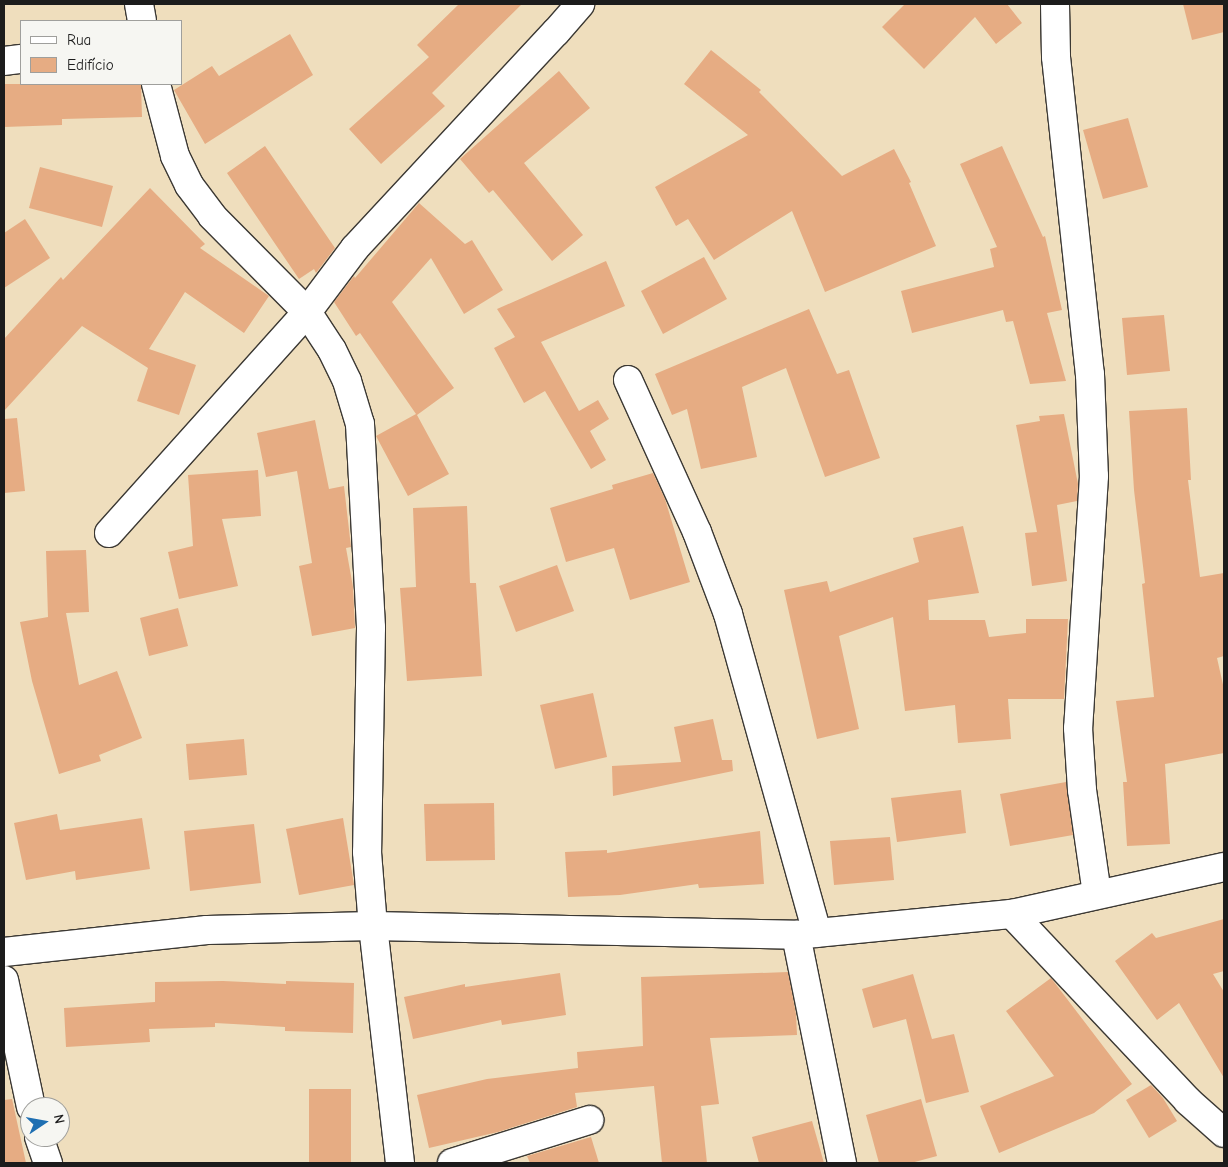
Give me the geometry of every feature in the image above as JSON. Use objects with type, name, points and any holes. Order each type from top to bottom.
[{"type":"street","points":[[139,4],[142,20]]},
{"type":"street","points":[[109,533],[307,312],[355,248],[580,4]]},
{"type":"street","points":[[1055,4],[1056,57],[1090,374],[1094,486],[1078,728],[1082,790],[1097,894]]},
{"type":"street","points":[[4,61],[20,60]]},
{"type":"street","points":[[156,85],[175,156],[189,185],[212,216],[307,312],[336,358],[346,381],[360,424],[371,628],[367,810],[372,926],[400,1163]]},
{"type":"street","points":[[628,380],[697,532],[728,614],[806,934],[842,1163]]},
{"type":"street","points":[[4,952],[207,930],[372,926],[806,934],[1012,914],[1224,867]]},
{"type":"street","points":[[1012,914],[1188,1101],[1224,1133]]},
{"type":"street","points":[[4,980],[29,1097]]},
{"type":"street","points":[[452,1163],[509,1155],[589,1120]]},
{"type":"street","points":[[42,1147],[48,1163]]},
{"type":"building","points":[[459,4],[522,4],[432,93],[445,106],[381,164],[349,129],[429,57],[417,45]]},
{"type":"building","points":[[905,4],[1007,4],[1022,23],[996,44],[975,17],[924,69],[882,27]]},
{"type":"building","points":[[1183,4],[1224,4],[1224,32],[1192,40]]},
{"type":"building","points":[[290,34],[313,75],[205,144],[174,90],[212,66],[219,76]]},
{"type":"building","points":[[711,50],[761,90],[759,92],[842,176],[894,149],[911,182],[909,183],[936,246],[825,292],[792,211],[714,260],[688,219],[676,226],[655,187],[748,135],[684,84]]},
{"type":"building","points":[[559,71],[590,108],[524,163],[583,235],[552,261],[493,190],[489,193],[460,159]]},
{"type":"building","points":[[4,84],[141,85],[142,117],[62,119],[62,125],[4,127]]},
{"type":"building","points":[[1128,118],[1148,187],[1103,199],[1083,130]]},
{"type":"building","points":[[265,146],[335,248],[316,273],[314,269],[299,279],[227,173]]},
{"type":"building","points":[[1002,146],[1043,237],[1045,236],[1062,310],[1047,313],[1066,381],[1030,384],[1013,321],[1006,322],[1003,310],[912,333],[901,291],[994,267],[990,249],[997,247],[960,164]]},
{"type":"building","points":[[40,167],[113,186],[102,227],[29,208]]},
{"type":"building","points":[[150,188],[205,244],[200,248],[269,296],[244,333],[185,292],[149,349],[196,365],[179,415],[137,401],[148,368],[82,326],[4,411],[4,339],[61,277],[63,280]]},
{"type":"building","points":[[419,203],[465,244],[472,240],[503,290],[464,314],[431,258],[392,302],[454,388],[417,415],[449,474],[408,496],[376,436],[416,414],[360,333],[356,336],[334,302],[354,276],[355,278]]},
{"type":"building","points":[[25,219],[50,258],[4,288],[4,233]]},
{"type":"building","points":[[704,257],[727,299],[663,334],[641,291]]},
{"type":"building","points":[[606,261],[625,306],[541,342],[579,411],[598,400],[609,419],[590,431],[606,460],[591,469],[545,391],[524,403],[494,348],[515,337],[497,309]]},
{"type":"building","points":[[809,309],[837,374],[849,370],[880,458],[825,477],[786,368],[742,387],[757,457],[701,469],[687,409],[672,415],[655,374]]},
{"type":"building","points":[[1164,315],[1170,371],[1127,375],[1122,318]]},
{"type":"building","points":[[1187,408],[1191,480],[1188,480],[1200,577],[1224,573],[1224,656],[1217,658],[1224,689],[1224,753],[1165,764],[1170,844],[1127,846],[1123,782],[1127,782],[1116,701],[1154,697],[1142,584],[1145,583],[1134,490],[1129,411]]},
{"type":"building","points":[[1064,414],[1078,484],[1077,501],[1057,505],[1067,581],[1032,586],[1025,533],[1037,532],[1016,425],[1040,421],[1039,416]]},
{"type":"building","points":[[17,418],[25,491],[4,493],[4,419]]},
{"type":"building","points":[[315,420],[329,489],[344,486],[351,547],[346,548],[353,587],[355,628],[312,636],[299,566],[312,563],[297,471],[266,477],[257,433]]},
{"type":"building","points":[[258,470],[261,516],[222,519],[238,586],[179,599],[168,552],[193,546],[188,475]]},
{"type":"building","points":[[653,473],[665,499],[690,582],[630,600],[614,548],[566,562],[550,508],[613,489],[612,485]]},
{"type":"building","points":[[467,506],[470,583],[476,583],[482,676],[407,681],[400,588],[416,587],[413,508]]},
{"type":"building","points":[[963,526],[979,593],[928,600],[929,620],[985,620],[989,637],[1026,633],[1026,619],[1068,619],[1064,699],[1008,699],[1011,739],[958,743],[955,705],[905,711],[893,617],[839,636],[859,729],[817,739],[784,590],[827,581],[830,592],[919,562],[913,538]]},
{"type":"building","points":[[86,550],[89,612],[66,613],[79,685],[117,671],[142,738],[99,755],[101,761],[59,774],[32,681],[20,622],[48,617],[46,551]]},
{"type":"building","points":[[557,565],[574,611],[516,632],[499,586]]},
{"type":"building","points":[[178,608],[188,646],[149,656],[140,618]]},
{"type":"building","points":[[593,693],[607,757],[555,769],[540,705]]},
{"type":"building","points":[[713,719],[722,760],[732,760],[733,771],[613,796],[612,766],[681,762],[674,727]]},
{"type":"building","points":[[244,739],[247,775],[189,780],[186,744]]},
{"type":"building","points":[[1066,782],[1073,835],[1010,846],[1000,794]]},
{"type":"building","points":[[961,790],[966,833],[897,842],[891,798]]},
{"type":"building","points":[[494,803],[495,860],[426,861],[424,804]]},
{"type":"building","points":[[57,814],[60,830],[142,818],[150,869],[76,880],[75,871],[26,880],[14,823]]},
{"type":"building","points":[[343,818],[354,885],[299,895],[286,829]]},
{"type":"building","points":[[254,824],[261,883],[190,891],[184,831]]},
{"type":"building","points":[[760,831],[764,884],[699,888],[698,884],[620,895],[568,897],[565,852],[607,850],[607,853]]},
{"type":"building","points":[[890,837],[894,880],[834,885],[830,841]]},
{"type":"building","points":[[1224,919],[1224,971],[1213,974],[1224,992],[1224,1078],[1179,1003],[1157,1020],[1115,961],[1152,933],[1156,938]]},
{"type":"building","points":[[788,972],[796,1014],[797,1035],[710,1038],[719,1104],[701,1106],[707,1163],[662,1163],[654,1086],[575,1093],[577,1107],[498,1132],[429,1148],[417,1095],[487,1079],[578,1068],[577,1052],[643,1046],[641,977]]},
{"type":"building","points":[[560,973],[566,1015],[502,1025],[501,1020],[413,1039],[404,997],[465,984],[465,987]]},
{"type":"building","points":[[913,974],[932,1039],[954,1034],[969,1092],[926,1103],[906,1019],[873,1028],[862,989]]},
{"type":"building","points":[[1051,978],[1132,1084],[1094,1113],[999,1153],[980,1106],[1054,1076],[1006,1011]]},
{"type":"building","points":[[223,981],[286,984],[286,981],[354,983],[353,1033],[285,1031],[285,1027],[215,1023],[215,1027],[149,1029],[150,1042],[66,1047],[64,1008],[155,1002],[155,982]]},
{"type":"building","points":[[1151,1085],[1163,1098],[1177,1121],[1149,1138],[1126,1100]]},
{"type":"building","points":[[309,1089],[351,1089],[351,1162],[309,1162]]},
{"type":"building","points":[[12,1099],[20,1136],[20,1147],[22,1147],[26,1163],[4,1163],[4,1100]]},
{"type":"building","points":[[921,1099],[937,1156],[911,1163],[879,1163],[866,1115]]},
{"type":"building","points":[[812,1121],[824,1163],[759,1163],[752,1137]]},
{"type":"building","points":[[591,1137],[599,1163],[530,1163],[527,1156]]}]
